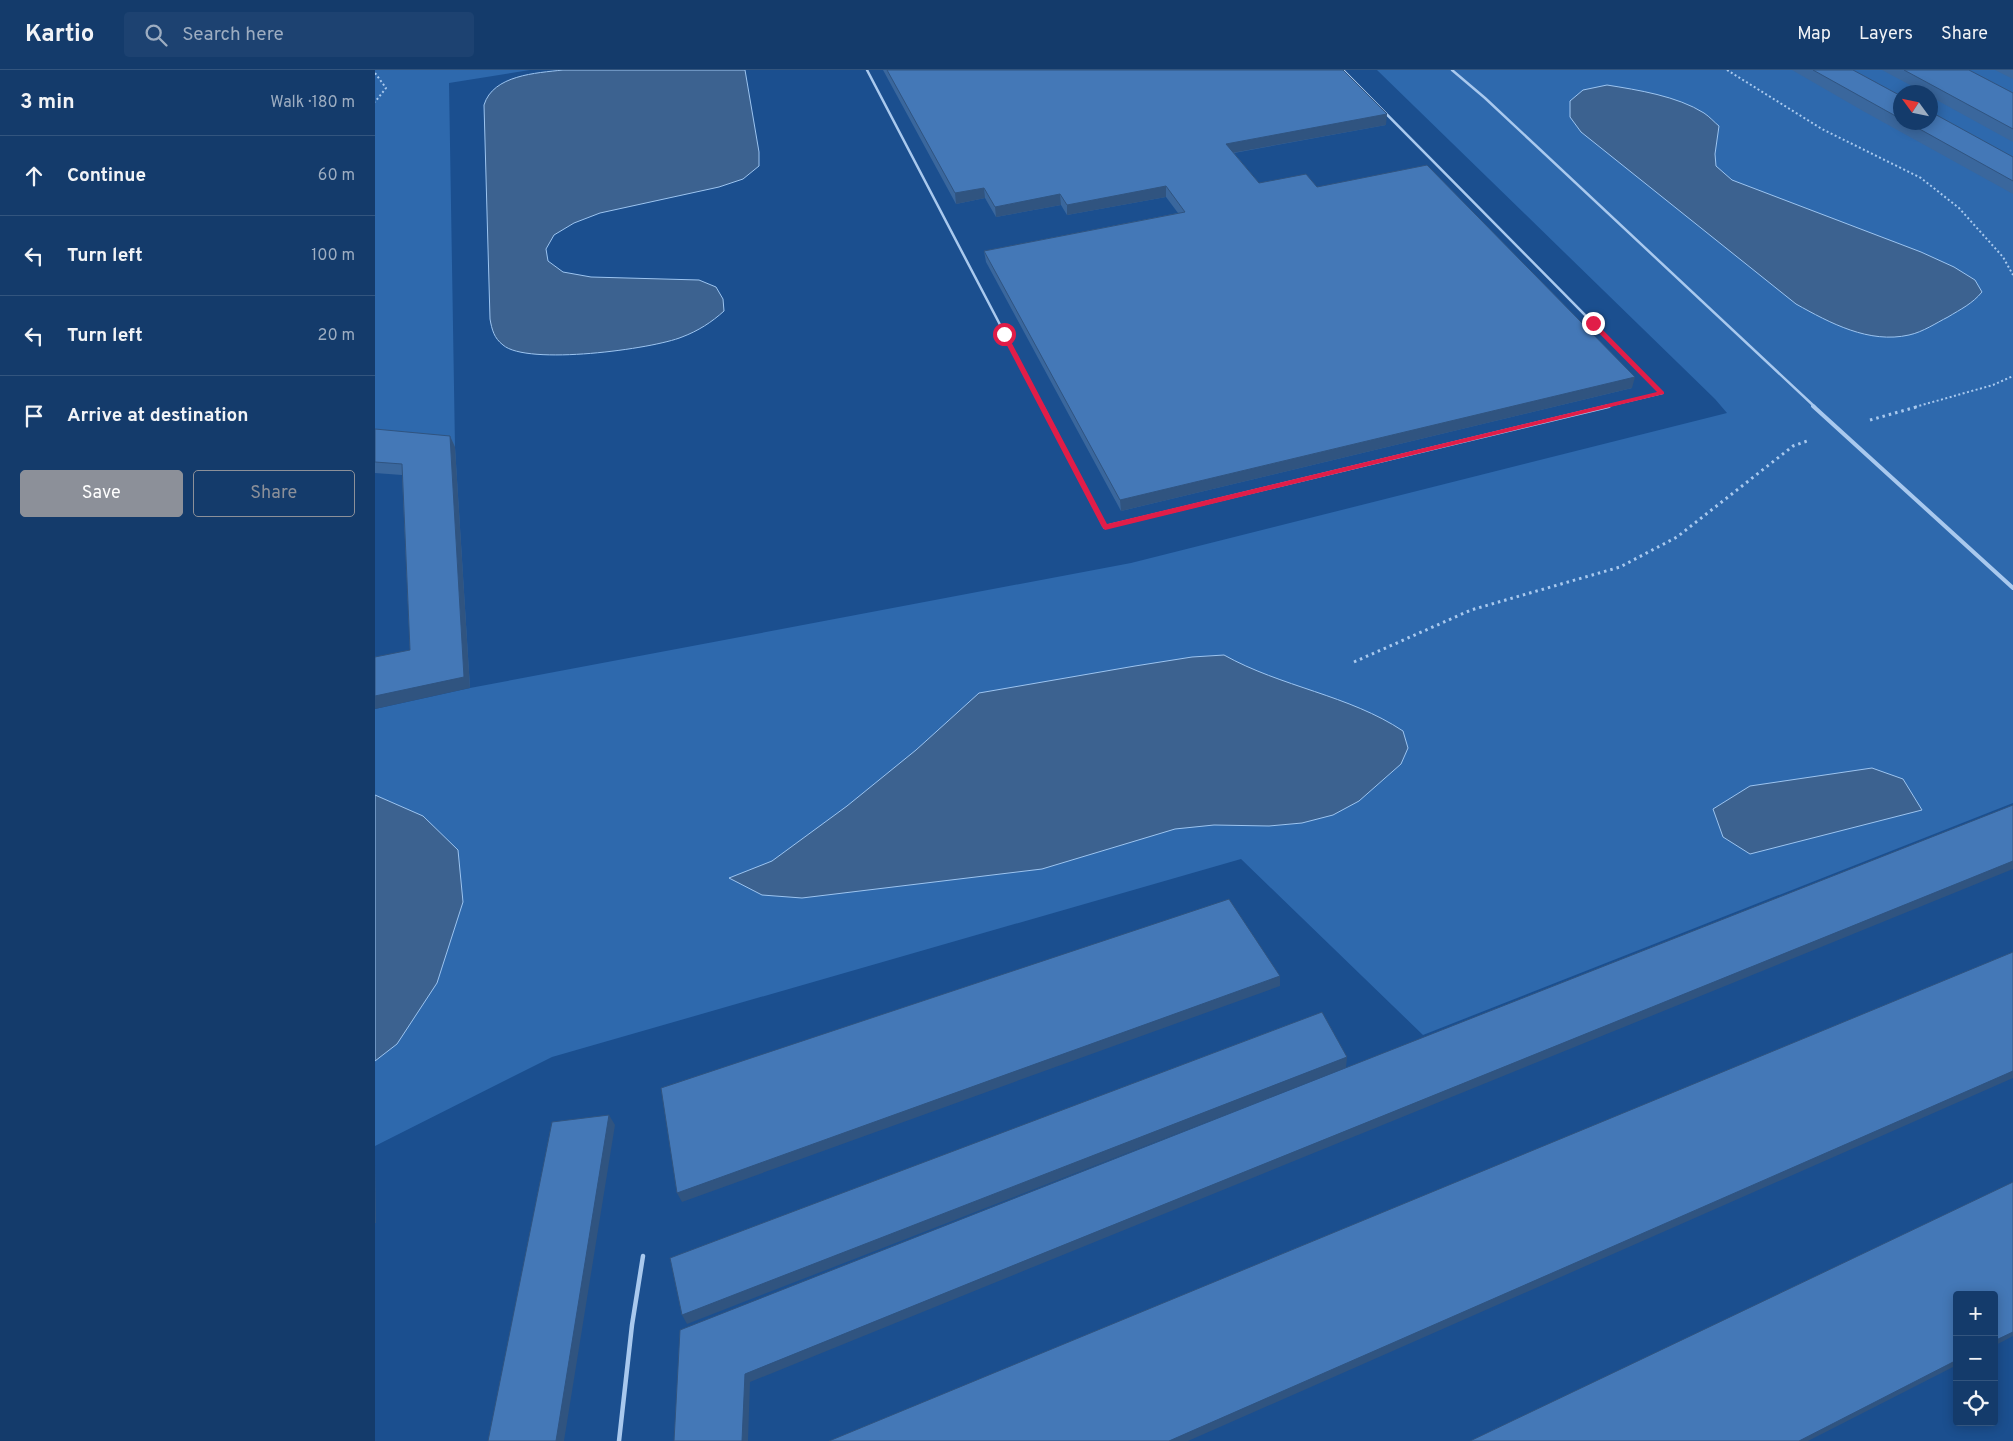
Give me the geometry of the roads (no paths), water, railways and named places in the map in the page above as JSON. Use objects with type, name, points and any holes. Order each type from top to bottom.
[{"type":"lane","points":[[867,70],[1105,527],[1662,393],[1343,70]]},
{"type":"lane","points":[[1452,70],[1485,98],[1838,429],[2013,588]]},
{"type":"lane","points":[[619,1441],[631,1326],[643,1256]]}]
